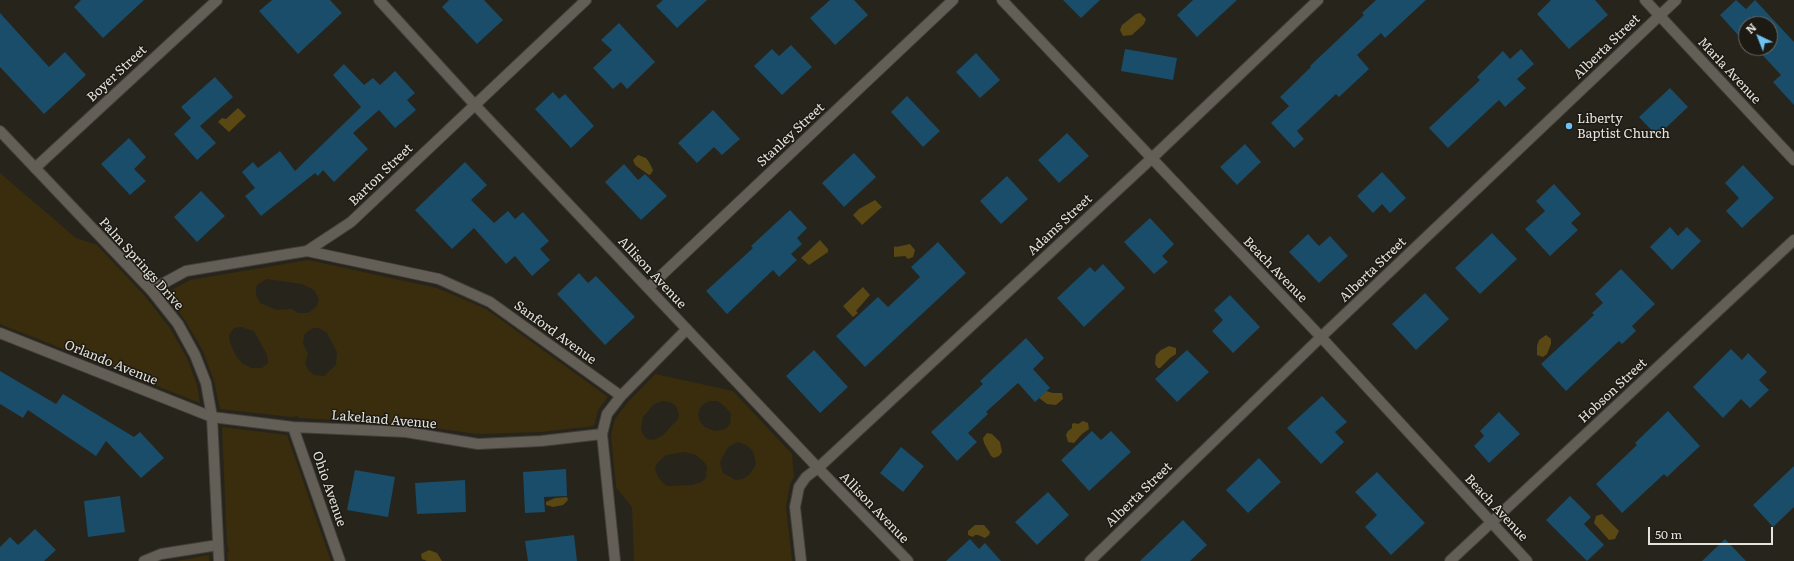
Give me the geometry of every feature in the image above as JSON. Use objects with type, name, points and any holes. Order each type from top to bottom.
[{"type":"street","name":"Boyer Street","points":[[35,168],[217,0]]},
{"type":"street","name":"Allison Avenue","points":[[379,0],[474,104],[818,468],[908,561]]},
{"type":"street","name":"Barton Street","points":[[151,290],[186,271],[307,251],[351,222],[474,104],[586,0]]},
{"type":"street","name":"Stanley Street","points":[[648,288],[952,0]]},
{"type":"street","name":"Beach Avenue","points":[[1002,0],[1321,337],[1528,561]]},
{"type":"street","name":"Adams Street","points":[[801,561],[795,507],[799,486],[806,477],[818,468],[1151,159],[1318,0]]},
{"type":"street","name":"Marla Avenue","points":[[1645,0],[1794,160]]},
{"type":"street","name":"Alberta Street","points":[[1090,561],[1321,337],[1676,0]]},
{"type":"street","name":"Palm Springs Drive","points":[[0,131],[151,290],[178,324],[195,355],[206,384],[212,417],[219,561]]},
{"type":"street","name":"Hobson Street","points":[[1450,561],[1794,240]]},
{"type":"street","name":"Sanford Avenue","points":[[307,251],[439,279],[490,302],[621,396]]},
{"type":"street","points":[[615,561],[602,434],[607,414],[621,396],[687,329]]},
{"type":"street","name":"Orlando Avenue","points":[[0,333],[212,417]]},
{"type":"street","name":"Lakeland Avenue","points":[[212,417],[293,426],[406,432],[478,444],[541,441],[602,434]]},
{"type":"street","name":"Ohio Avenue","points":[[293,426],[340,561]]},
{"type":"street","points":[[144,561],[162,554],[218,545]]},
{"type":"shaded area","points":[[1140,13],[1146,19],[1144,24],[1132,35],[1123,36],[1120,30],[1122,25],[1136,14]]},
{"type":"shaded area","points":[[238,108],[246,116],[229,132],[218,122],[222,118],[226,119]]},
{"type":"shaded area","points":[[638,155],[646,158],[649,162],[653,170],[651,174],[649,175],[635,165],[633,160]]},
{"type":"shaded area","points":[[0,173],[76,238],[97,245],[144,295],[170,328],[187,358],[197,385],[200,403],[0,324]]},
{"type":"shaded area","points":[[875,200],[882,207],[862,225],[853,215],[859,209]]},
{"type":"shaded area","points":[[820,240],[828,249],[828,252],[809,265],[801,258]]},
{"type":"shaded area","points":[[910,244],[915,250],[913,257],[908,259],[905,256],[894,257],[894,246],[896,247]]},
{"type":"shaded area","points":[[308,260],[437,288],[486,309],[608,397],[598,410],[594,426],[540,432],[477,434],[406,424],[299,418],[298,416],[291,417],[220,409],[214,381],[203,351],[185,320],[165,294],[190,280]],"holes":[[[267,279],[302,284],[314,290],[319,299],[317,306],[308,313],[298,313],[292,309],[277,310],[260,303],[256,295],[256,288],[258,284]],[[241,327],[254,331],[267,355],[268,363],[262,368],[251,368],[243,364],[236,356],[230,343],[229,335],[234,328]],[[314,328],[319,328],[327,333],[337,352],[336,365],[324,376],[314,375],[308,370],[305,363],[308,354],[303,344],[304,335]]]},
{"type":"shaded area","points":[[863,287],[870,295],[856,311],[858,313],[853,317],[843,306]]},
{"type":"shaded area","points":[[1546,335],[1551,339],[1551,344],[1547,354],[1543,357],[1537,355],[1537,346],[1539,340]]},
{"type":"shaded area","points":[[1169,346],[1176,348],[1176,354],[1160,368],[1158,368],[1155,364],[1156,355],[1161,350]]},
{"type":"shaded area","points":[[655,374],[733,391],[792,454],[794,477],[790,484],[786,507],[792,561],[634,561],[632,507],[616,487],[611,435],[615,419],[628,402]],"holes":[[[663,401],[670,402],[676,406],[679,414],[678,419],[662,436],[654,440],[647,439],[641,430],[643,417],[654,404]],[[709,401],[717,401],[722,404],[731,413],[730,424],[725,429],[714,431],[705,427],[700,422],[698,414],[702,405]],[[738,442],[746,445],[753,451],[756,463],[748,476],[736,480],[723,473],[720,462],[728,447]],[[685,452],[696,455],[705,463],[707,467],[706,478],[701,482],[692,485],[668,486],[658,477],[655,469],[657,463],[666,455]]]},
{"type":"shaded area","points":[[1046,391],[1062,393],[1063,399],[1056,405],[1047,404],[1039,398]]},
{"type":"shaded area","points":[[1083,421],[1088,423],[1089,429],[1074,443],[1068,442],[1066,435],[1072,428],[1072,424],[1078,424]]},
{"type":"shaded area","points":[[222,427],[287,435],[331,561],[228,561],[227,553],[229,552],[227,544]]},
{"type":"shaded area","points":[[987,433],[992,434],[1000,442],[1002,452],[999,456],[994,458],[991,456],[984,443],[983,438]]},
{"type":"shaded area","points":[[567,497],[568,500],[563,505],[553,507],[546,505],[546,502],[555,498]]},
{"type":"shaded area","points":[[1602,514],[1619,531],[1615,539],[1609,540],[1594,523],[1596,516]]},
{"type":"shaded area","points":[[975,525],[984,525],[990,532],[989,535],[985,538],[978,535],[973,537],[968,535],[968,531]]},
{"type":"shaded area","points":[[429,550],[437,553],[442,561],[427,561],[422,559],[421,554]]},
{"type":"shaded area","points":[[209,555],[209,561],[176,561]]},
{"type":"building","points":[[81,0],[144,0],[103,38],[74,7]]},
{"type":"building","points":[[272,0],[330,0],[342,13],[298,54],[259,11]]},
{"type":"building","points":[[449,0],[484,0],[503,20],[477,44],[442,7]]},
{"type":"building","points":[[663,0],[707,0],[677,28],[656,6]]},
{"type":"building","points":[[830,0],[854,0],[868,15],[835,45],[810,18]]},
{"type":"building","points":[[1063,0],[1100,0],[1081,18]]},
{"type":"building","points":[[1193,0],[1237,0],[1197,37],[1177,15]]},
{"type":"building","points":[[1376,0],[1426,0],[1385,38],[1381,33],[1357,55],[1369,69],[1339,97],[1336,94],[1297,131],[1304,139],[1294,148],[1271,123],[1289,106],[1280,97],[1311,67],[1310,66],[1364,15],[1362,13]]},
{"type":"building","points":[[1551,0],[1595,0],[1608,15],[1569,49],[1537,14]]},
{"type":"building","points":[[1736,0],[1746,9],[1755,0],[1770,16],[1738,16],[1738,35],[1720,15]]},
{"type":"building","points":[[0,13],[49,67],[65,52],[86,75],[44,114],[0,67]]},
{"type":"building","points":[[619,23],[655,62],[627,89],[621,82],[613,89],[593,68],[612,50],[601,40]]},
{"type":"building","points":[[1778,25],[1794,42],[1794,105],[1773,82],[1781,75],[1763,56],[1778,56]]},
{"type":"building","points":[[791,45],[812,67],[782,95],[754,66],[772,49],[779,56]]},
{"type":"building","points":[[1125,49],[1177,58],[1173,80],[1121,71]]},
{"type":"building","points":[[1521,49],[1534,64],[1517,79],[1526,88],[1505,107],[1499,100],[1448,148],[1429,128],[1480,80],[1477,77],[1503,51],[1510,59]]},
{"type":"building","points":[[976,53],[1000,80],[980,98],[956,72]]},
{"type":"building","points":[[344,64],[364,85],[373,78],[380,85],[395,71],[415,93],[407,100],[416,110],[395,128],[379,110],[353,133],[368,149],[334,182],[323,170],[318,176],[315,173],[261,216],[245,196],[255,188],[242,172],[253,162],[258,168],[280,151],[295,171],[361,107],[333,75]]},
{"type":"building","points":[[215,77],[233,97],[200,126],[216,143],[197,160],[174,134],[191,118],[181,107]]},
{"type":"building","points":[[1670,88],[1688,107],[1657,136],[1639,117]]},
{"type":"building","points":[[553,92],[559,99],[565,94],[594,126],[571,148],[535,109]]},
{"type":"building","points":[[907,96],[940,131],[923,147],[891,112]]},
{"type":"building","points":[[713,110],[740,139],[722,155],[714,147],[697,163],[678,143]]},
{"type":"building","points":[[1067,133],[1089,156],[1059,183],[1038,160]]},
{"type":"building","points":[[129,138],[146,157],[134,169],[146,181],[130,195],[101,164]]},
{"type":"building","points":[[1245,144],[1261,162],[1237,185],[1220,167]]},
{"type":"building","points":[[854,153],[876,177],[844,207],[822,183]]},
{"type":"building","points":[[465,162],[487,185],[471,200],[494,223],[508,211],[515,219],[523,212],[549,241],[540,249],[550,260],[532,276],[515,256],[506,264],[474,228],[452,249],[415,210]]},
{"type":"building","points":[[624,164],[638,180],[645,174],[667,196],[641,220],[605,182]]},
{"type":"building","points":[[1743,165],[1774,198],[1742,228],[1726,211],[1739,198],[1725,183]]},
{"type":"building","points":[[1382,172],[1406,198],[1390,213],[1382,204],[1373,213],[1357,196]]},
{"type":"building","points":[[1007,176],[1028,199],[1001,224],[980,201]]},
{"type":"building","points":[[1554,184],[1581,214],[1571,223],[1578,230],[1550,256],[1525,229],[1545,211],[1536,201]]},
{"type":"building","points":[[201,191],[225,216],[197,242],[174,217]]},
{"type":"building","points":[[790,210],[807,228],[797,238],[802,244],[791,254],[797,260],[779,277],[773,270],[727,314],[706,291],[753,248],[751,246]]},
{"type":"building","points":[[1150,218],[1174,244],[1162,256],[1168,262],[1154,274],[1124,242]]},
{"type":"building","points":[[1670,227],[1678,236],[1687,227],[1701,241],[1672,270],[1650,247]]},
{"type":"building","points":[[1492,233],[1517,259],[1480,294],[1455,268]]},
{"type":"building","points":[[1308,234],[1319,246],[1330,236],[1348,256],[1319,283],[1289,252]]},
{"type":"building","points":[[938,242],[966,273],[865,367],[836,336],[878,297],[888,307],[920,277],[911,267]]},
{"type":"building","points":[[1103,264],[1125,288],[1084,327],[1057,298],[1090,267],[1095,272]]},
{"type":"building","points":[[1621,269],[1655,304],[1632,326],[1636,331],[1622,344],[1619,341],[1566,391],[1541,364],[1594,315],[1592,313],[1603,303],[1595,294]]},
{"type":"building","points":[[579,273],[588,283],[596,276],[635,317],[605,345],[557,294]]},
{"type":"building","points":[[1425,293],[1449,319],[1416,350],[1392,324]]},
{"type":"building","points":[[1230,295],[1260,327],[1233,353],[1212,331],[1223,320],[1214,310]]},
{"type":"building","points":[[1026,338],[1044,358],[1033,369],[1050,388],[1035,402],[1018,383],[986,412],[988,414],[968,433],[977,442],[957,461],[931,432],[983,384],[980,381]]},
{"type":"building","points":[[1731,349],[1742,360],[1748,353],[1767,372],[1759,380],[1769,390],[1750,408],[1741,399],[1723,418],[1693,387]]},
{"type":"building","points":[[814,350],[848,387],[820,413],[786,376]]},
{"type":"building","points":[[1187,350],[1209,372],[1177,402],[1155,379]]},
{"type":"building","points":[[0,371],[56,404],[63,394],[134,437],[140,432],[164,458],[141,478],[106,441],[96,456],[28,410],[23,418],[0,404]]},
{"type":"building","points":[[1322,396],[1347,422],[1335,432],[1344,442],[1321,464],[1287,428]]},
{"type":"building","points":[[1668,411],[1700,446],[1667,477],[1664,474],[1622,513],[1596,484],[1637,445],[1635,443]]},
{"type":"building","points":[[1499,412],[1520,434],[1489,463],[1474,446],[1484,436],[1480,431]]},
{"type":"building","points":[[1092,431],[1101,440],[1111,431],[1131,452],[1089,491],[1061,460]]},
{"type":"building","points":[[901,447],[924,466],[903,492],[880,473]]},
{"type":"building","points":[[1259,458],[1281,482],[1248,513],[1226,490]]},
{"type":"building","points":[[1794,466],[1794,507],[1773,527],[1753,505]]},
{"type":"building","points":[[566,469],[567,496],[544,497],[545,512],[525,513],[523,472]]},
{"type":"building","points":[[355,470],[395,477],[388,517],[347,510]]},
{"type":"building","points":[[1377,472],[1425,523],[1391,555],[1365,527],[1377,515],[1355,492]]},
{"type":"building","points":[[465,480],[466,512],[417,514],[415,483]]},
{"type":"building","points":[[1048,492],[1069,515],[1037,545],[1015,522]]},
{"type":"building","points":[[120,496],[125,532],[88,537],[84,501]]},
{"type":"building","points":[[1570,496],[1591,517],[1584,524],[1604,545],[1587,561],[1546,520]]},
{"type":"building","points":[[1183,520],[1207,545],[1190,561],[1140,561]]},
{"type":"building","points":[[35,529],[56,550],[44,561],[0,561],[0,547],[10,537],[18,545]]},
{"type":"building","points":[[574,535],[577,561],[528,561],[525,541]]},
{"type":"building","points":[[970,539],[979,549],[985,543],[1001,561],[946,561]]},
{"type":"building","points":[[1725,539],[1746,561],[1702,561]]},
{"type":"place","name":"Liberty Baptist Church","points":[[1569,126]]}]
